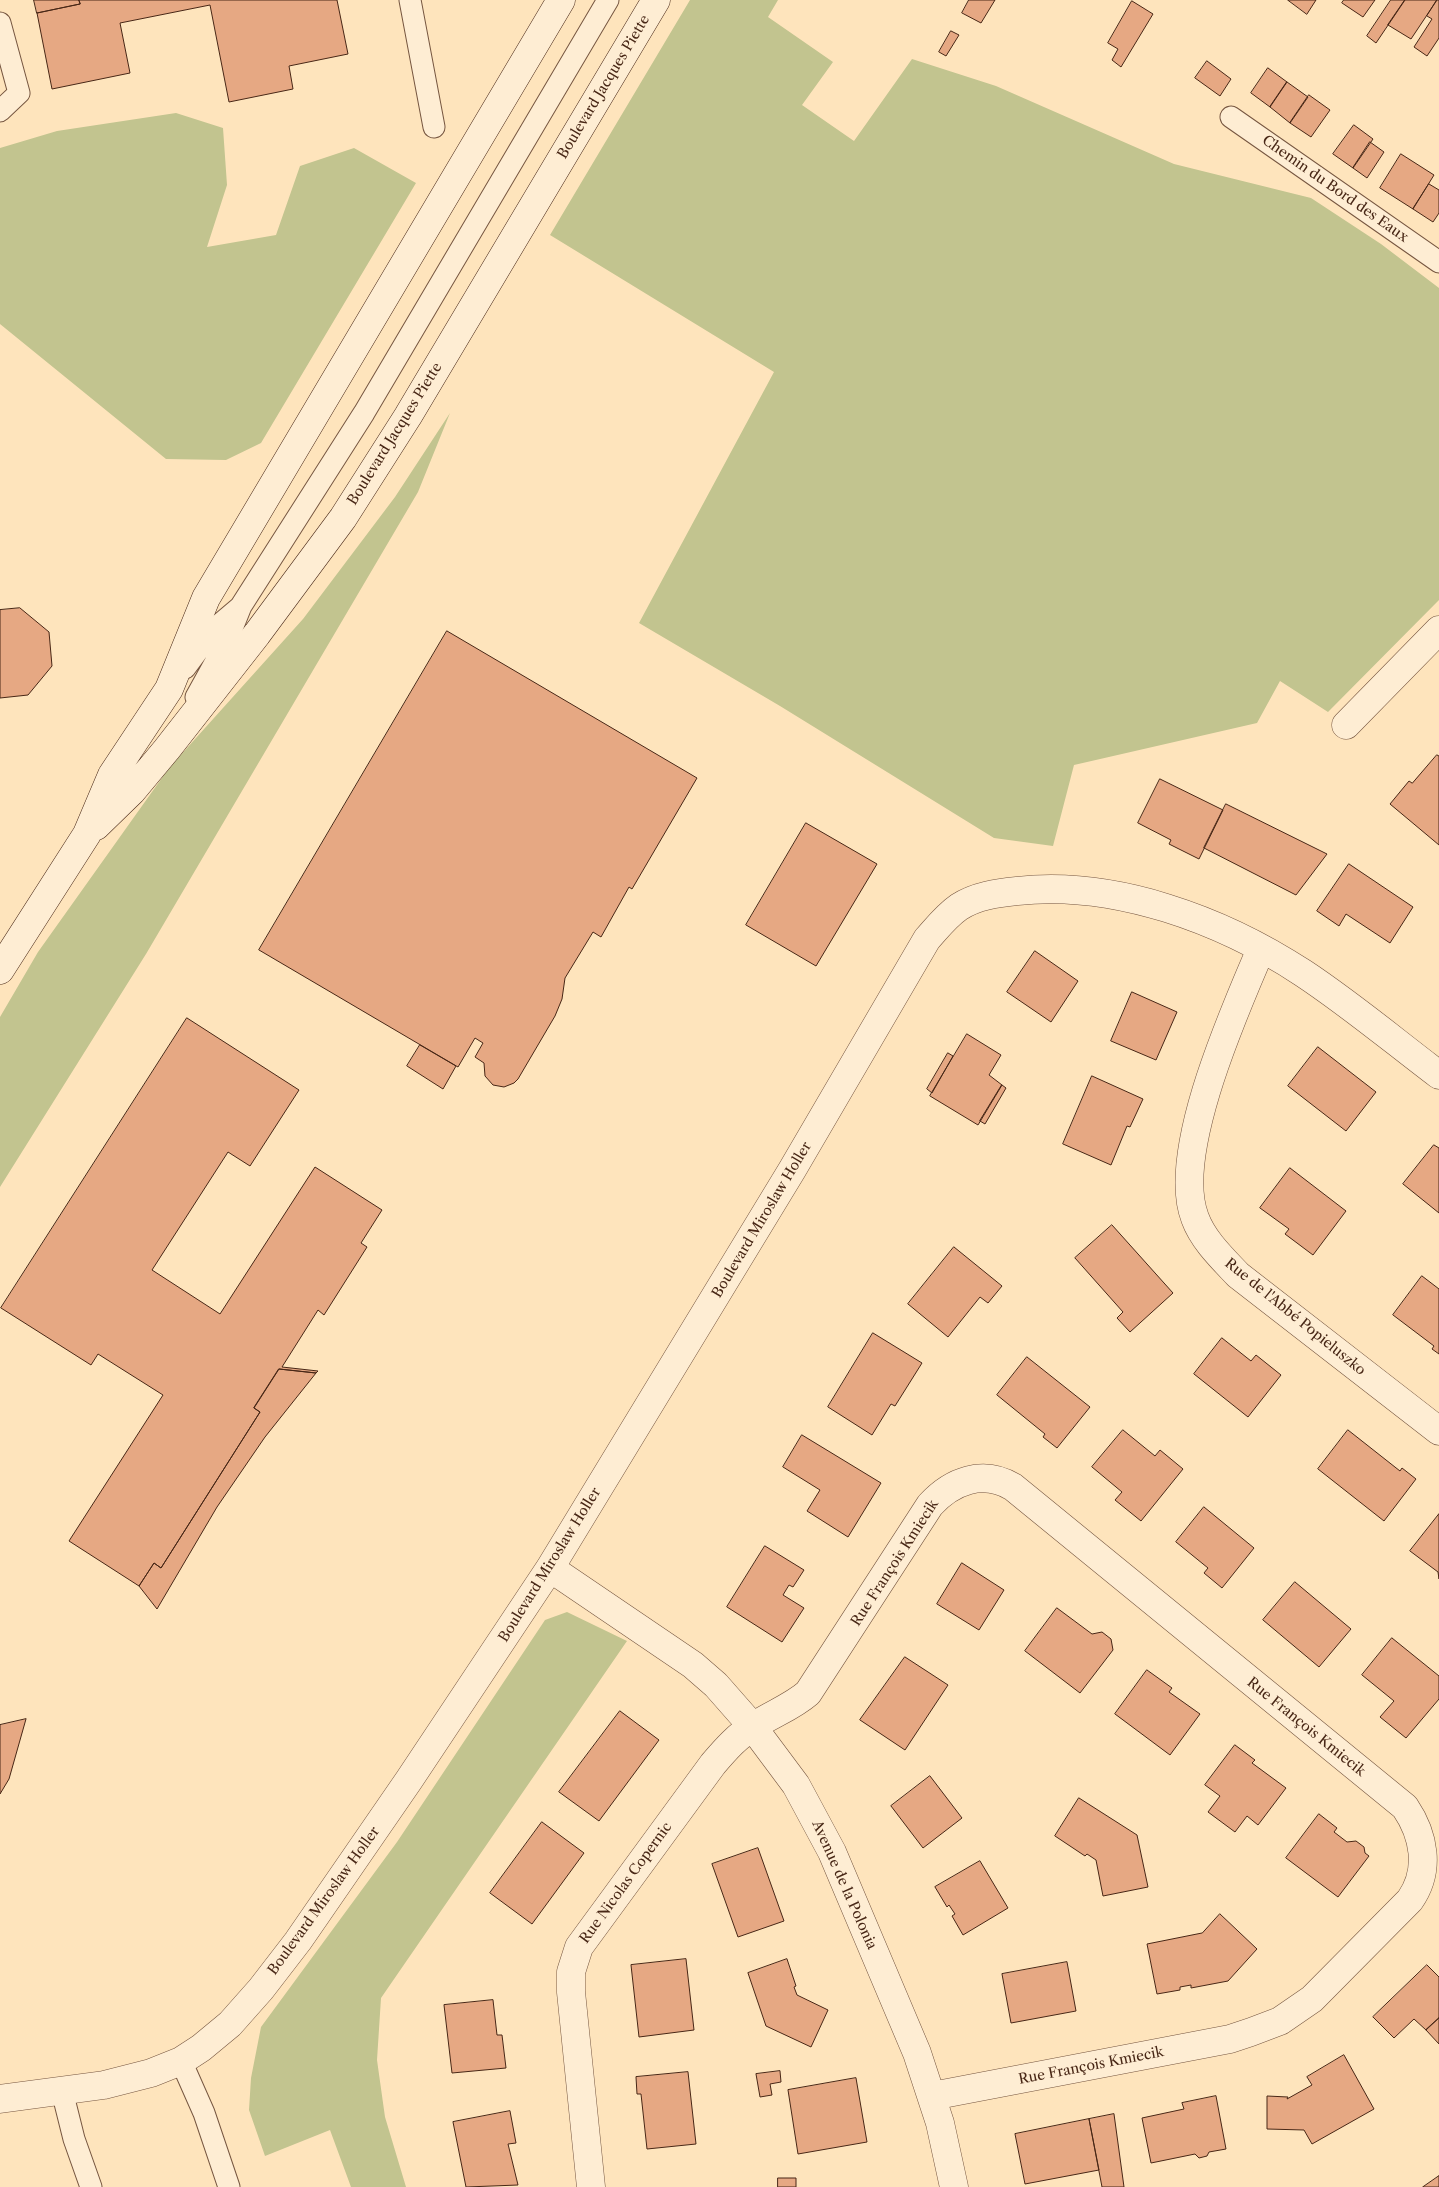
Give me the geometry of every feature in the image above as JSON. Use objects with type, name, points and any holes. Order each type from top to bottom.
[{"type":"street","name":"Boulevard Jacques Piette","points":[[0,970],[88,834],[112,775],[170,689],[206,598],[561,0]]},
{"type":"street","name":"Boulevard Jacques Piette","points":[[88,834],[132,792],[167,749],[281,603],[343,518],[408,416],[656,0]]},
{"type":"street","points":[[1346,725],[1439,630]]},
{"type":"street","name":"Boulevard Miroslaw Holler","points":[[0,2099],[104,2085],[151,2073],[181,2062],[208,2044],[230,2024],[298,1940],[415,1772],[550,1568],[792,1170],[927,939],[945,918],[959,907],[988,895],[1039,888],[1081,890],[1116,896],[1207,922],[1231,932],[1302,973],[1439,1076]]},
{"type":"street","name":"Rue de l'Abbé Popieluszko","points":[[1260,949],[1216,1059],[1202,1106],[1192,1151],[1190,1181],[1190,1201],[1195,1218],[1220,1256],[1238,1275],[1439,1431]]},
{"type":"street","name":"Rue François Kmiecik","points":[[752,1726],[791,1706],[808,1693],[930,1505],[940,1494],[962,1482],[973,1479],[993,1478],[1002,1480],[1013,1487],[1405,1807],[1413,1820],[1418,1831],[1423,1856],[1421,1876],[1416,1892],[1312,1999],[1280,2020],[1230,2039],[932,2096]]},
{"type":"street","name":"Avenue de la Polonia","points":[[550,1568],[694,1665],[722,1691],[752,1726],[796,1785],[832,1852],[917,2053],[932,2096],[954,2187]]},
{"type":"street","name":"Rue Nicolas Copernic","points":[[591,2187],[571,1992],[575,1958],[585,1937],[713,1764],[731,1744],[752,1726]]},
{"type":"lane","points":[[410,0],[434,127]]},
{"type":"lane","points":[[167,749],[227,641],[241,606],[364,413],[608,0]]},
{"type":"lane","points":[[0,23],[19,93],[0,111]]},
{"type":"lane","name":"Chemin du Bord des Eaux","points":[[1231,117],[1439,262]]},
{"type":"lane","points":[[170,689],[213,630],[241,606]]},
{"type":"lane","points":[[181,2062],[204,2113],[229,2187]]},
{"type":"lane","points":[[62,2091],[74,2139],[91,2187]]},
{"type":"green space","points":[[690,0],[778,0],[768,17],[833,62],[802,105],[854,141],[912,59],[996,86],[1174,164],[1311,198],[1381,244],[1439,288],[1439,600],[1328,712],[1280,681],[1257,723],[1074,765],[1053,846],[994,838],[780,706],[639,623],[774,372],[550,235]]},
{"type":"green space","points":[[176,113],[223,128],[227,185],[207,247],[276,235],[300,166],[354,148],[416,183],[261,443],[226,460],[166,459],[0,324],[0,148],[57,131]]},
{"type":"green space","points":[[450,413],[418,492],[146,954],[0,1187],[0,1017],[38,952],[169,768],[303,619],[395,497]]},
{"type":"green space","points":[[567,1612],[627,1641],[381,1998],[377,2060],[385,2117],[406,2187],[351,2187],[330,2130],[265,2156],[249,2110],[251,2078],[261,2027],[397,1842],[545,1620]]},
{"type":"building","points":[[34,0],[79,0],[80,4],[37,13]]},
{"type":"building","points":[[79,0],[337,0],[348,54],[289,66],[293,89],[229,102],[210,5],[120,23],[130,73],[52,89],[37,13],[80,4]]},
{"type":"building","points":[[969,0],[995,0],[981,23],[962,13]]},
{"type":"building","points":[[1288,0],[1316,0],[1307,14]]},
{"type":"building","points":[[1344,0],[1375,0],[1363,17],[1342,3]]},
{"type":"building","points":[[1391,0],[1405,0],[1376,43],[1367,36]]},
{"type":"building","points":[[1405,0],[1437,0],[1411,39],[1388,25]]},
{"type":"building","points":[[1437,0],[1439,0],[1439,38],[1427,56],[1414,47],[1432,19],[1427,16]]},
{"type":"building","points":[[1132,1],[1153,14],[1121,67],[1112,60],[1118,49],[1108,43]]},
{"type":"building","points":[[951,31],[959,35],[946,56],[939,52]]},
{"type":"building","points":[[1207,61],[1231,79],[1220,96],[1195,78]]},
{"type":"building","points":[[1268,68],[1287,82],[1270,107],[1251,93]]},
{"type":"building","points":[[1287,82],[1308,97],[1290,123],[1270,107]]},
{"type":"building","points":[[1309,95],[1330,110],[1311,137],[1290,123]]},
{"type":"building","points":[[1354,125],[1373,139],[1353,168],[1333,154]]},
{"type":"building","points":[[1370,142],[1384,152],[1367,178],[1353,168]]},
{"type":"building","points":[[1401,154],[1434,175],[1413,209],[1380,188]]},
{"type":"building","points":[[1429,184],[1439,190],[1439,213],[1433,222],[1413,209]]},
{"type":"building","points":[[20,608],[49,632],[52,666],[28,695],[0,698],[0,610]]},
{"type":"building","points":[[447,631],[697,778],[632,889],[629,887],[601,937],[593,932],[565,978],[562,999],[555,1016],[518,1079],[504,1087],[493,1085],[485,1076],[484,1063],[475,1057],[483,1043],[475,1038],[458,1067],[259,950]]},
{"type":"building","points":[[1437,755],[1439,756],[1439,845],[1390,804],[1409,781],[1412,783]]},
{"type":"building","points":[[1160,779],[1223,810],[1199,859],[1169,844],[1171,840],[1138,823]]},
{"type":"building","points":[[1226,804],[1327,854],[1296,895],[1204,848]]},
{"type":"building","points":[[806,823],[877,864],[816,966],[746,925]]},
{"type":"building","points":[[1349,864],[1413,907],[1390,943],[1346,914],[1339,926],[1317,911]]},
{"type":"building","points":[[1035,951],[1078,981],[1051,1022],[1007,992]]},
{"type":"building","points":[[1132,992],[1177,1012],[1156,1060],[1111,1041]]},
{"type":"building","points":[[187,1018],[299,1090],[250,1166],[228,1152],[152,1270],[220,1314],[315,1167],[382,1210],[361,1243],[367,1247],[324,1315],[318,1310],[282,1367],[318,1371],[316,1373],[279,1369],[254,1408],[260,1412],[161,1568],[154,1563],[139,1586],[69,1541],[163,1395],[98,1354],[91,1365],[1,1308]]},
{"type":"building","points":[[967,1034],[1001,1055],[989,1075],[1002,1085],[978,1125],[930,1096]]},
{"type":"building","points":[[420,1045],[456,1066],[443,1089],[407,1066]]},
{"type":"building","points":[[1318,1047],[1376,1092],[1346,1131],[1288,1086]]},
{"type":"building","points":[[948,1053],[953,1056],[932,1093],[927,1089]]},
{"type":"building","points":[[1092,1076],[1143,1099],[1130,1127],[1127,1126],[1111,1165],[1063,1144]]},
{"type":"building","points":[[1002,1085],[1006,1088],[985,1124],[980,1121]]},
{"type":"building","points":[[1434,1145],[1439,1148],[1439,1213],[1403,1184]]},
{"type":"building","points":[[1290,1168],[1346,1211],[1313,1255],[1285,1234],[1289,1229],[1260,1208]]},
{"type":"building","points":[[1112,1225],[1173,1293],[1130,1332],[1117,1318],[1123,1312],[1075,1258]]},
{"type":"building","points":[[954,1247],[1002,1286],[988,1303],[980,1297],[948,1337],[908,1304]]},
{"type":"building","points":[[1422,1276],[1439,1289],[1439,1354],[1432,1349],[1434,1346],[1393,1315]]},
{"type":"building","points":[[873,1333],[922,1363],[895,1406],[891,1404],[872,1435],[828,1407]]},
{"type":"building","points":[[1222,1338],[1251,1361],[1256,1355],[1281,1375],[1248,1417],[1194,1374]]},
{"type":"building","points":[[1027,1357],[1090,1407],[1057,1448],[1043,1437],[1045,1434],[997,1395]]},
{"type":"building","points":[[279,1369],[316,1373],[265,1437],[217,1507],[157,1609],[139,1586],[154,1563],[161,1568],[260,1412],[254,1408]]},
{"type":"building","points":[[1123,1430],[1155,1456],[1160,1450],[1183,1469],[1141,1521],[1115,1500],[1122,1492],[1092,1467]]},
{"type":"building","points":[[1348,1430],[1400,1471],[1402,1468],[1416,1479],[1384,1521],[1318,1469]]},
{"type":"building","points":[[802,1435],[881,1483],[848,1537],[807,1511],[820,1490],[783,1467]]},
{"type":"building","points":[[1204,1507],[1254,1548],[1222,1588],[1204,1573],[1208,1568],[1176,1542]]},
{"type":"building","points":[[1439,1514],[1439,1579],[1438,1572],[1410,1551]]},
{"type":"building","points":[[765,1546],[804,1570],[793,1587],[789,1585],[783,1595],[804,1608],[782,1642],[727,1607]]},
{"type":"building","points":[[962,1563],[1004,1590],[979,1630],[937,1604]]},
{"type":"building","points":[[1295,1582],[1351,1629],[1319,1667],[1263,1620]]},
{"type":"building","points":[[1057,1608],[1092,1634],[1102,1632],[1111,1639],[1113,1650],[1080,1693],[1025,1651]]},
{"type":"building","points":[[1392,1638],[1439,1676],[1439,1699],[1406,1738],[1380,1717],[1394,1701],[1362,1675]]},
{"type":"building","points":[[905,1657],[948,1685],[905,1750],[860,1720]]},
{"type":"building","points":[[1147,1670],[1172,1688],[1169,1692],[1200,1714],[1170,1755],[1115,1714]]},
{"type":"building","points":[[620,1711],[659,1740],[599,1821],[559,1792]]},
{"type":"building","points":[[26,1719],[9,1779],[0,1794],[0,1725]]},
{"type":"building","points":[[1235,1745],[1255,1760],[1252,1763],[1286,1788],[1258,1825],[1247,1816],[1235,1832],[1208,1812],[1220,1796],[1205,1785]]},
{"type":"building","points":[[930,1776],[962,1818],[923,1848],[891,1806]]},
{"type":"building","points":[[1079,1798],[1137,1835],[1148,1887],[1103,1896],[1096,1860],[1087,1854],[1085,1856],[1055,1836]]},
{"type":"building","points":[[1319,1814],[1337,1828],[1334,1832],[1347,1842],[1356,1841],[1364,1847],[1365,1853],[1369,1856],[1338,1897],[1286,1858]]},
{"type":"building","points":[[542,1822],[584,1853],[532,1924],[490,1893]]},
{"type":"building","points":[[758,1848],[784,1921],[738,1937],[712,1864]]},
{"type":"building","points":[[980,1861],[1008,1908],[963,1935],[952,1916],[955,1914],[949,1905],[947,1907],[935,1887]]},
{"type":"building","points":[[1220,1914],[1257,1949],[1228,1981],[1191,1988],[1191,1985],[1180,1987],[1180,1990],[1157,1994],[1147,1944],[1202,1933]]},
{"type":"building","points":[[686,1959],[694,2030],[639,2037],[631,1965]]},
{"type":"building","points":[[787,1959],[797,1995],[828,2010],[811,2047],[766,2026],[748,1973]]},
{"type":"building","points":[[1067,1962],[1076,2011],[1011,2023],[1002,1974]]},
{"type":"building","points":[[1427,1965],[1439,1977],[1439,2018],[1426,2030],[1414,2019],[1394,2038],[1373,2017]]},
{"type":"building","points":[[493,2000],[497,2035],[502,2035],[506,2068],[452,2073],[444,2005]]},
{"type":"building","points":[[1439,2018],[1439,2044],[1426,2030]]},
{"type":"building","points":[[1344,2055],[1374,2109],[1312,2144],[1304,2130],[1267,2129],[1267,2096],[1288,2097],[1287,2099],[1312,2085],[1307,2077]]},
{"type":"building","points":[[780,2071],[781,2082],[770,2084],[772,2095],[760,2097],[756,2074]]},
{"type":"building","points":[[688,2072],[696,2144],[647,2149],[641,2094],[637,2094],[636,2077]]},
{"type":"building","points":[[856,2078],[867,2142],[798,2154],[788,2090]]},
{"type":"building","points":[[1216,2096],[1226,2149],[1209,2152],[1207,2156],[1199,2158],[1195,2154],[1151,2163],[1142,2118],[1184,2109],[1182,2103]]},
{"type":"building","points":[[510,2111],[516,2143],[508,2144],[518,2185],[466,2187],[453,2122]]},
{"type":"building","points":[[1114,2114],[1124,2187],[1102,2187],[1089,2119]]},
{"type":"building","points":[[1089,2119],[1099,2170],[1025,2184],[1015,2134]]},
{"type":"building","points":[[1439,2176],[1439,2187],[1423,2187]]},
{"type":"building","points":[[778,2178],[796,2178],[796,2187],[778,2187]]}]
